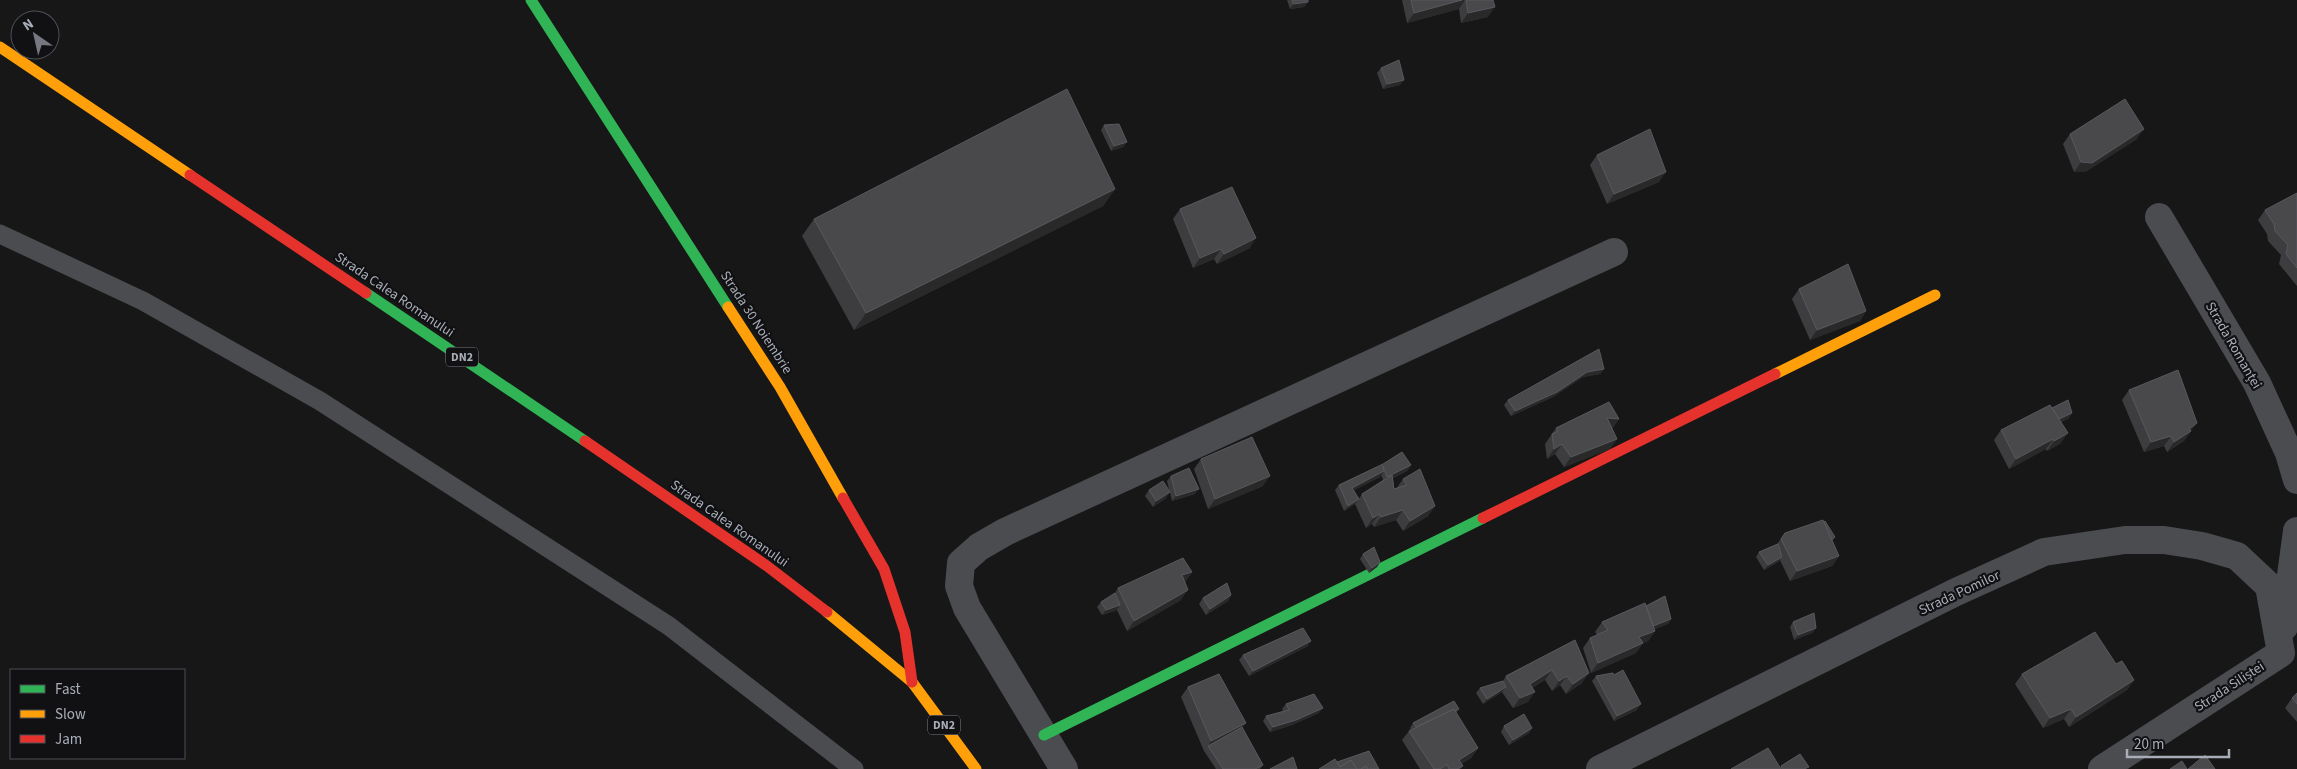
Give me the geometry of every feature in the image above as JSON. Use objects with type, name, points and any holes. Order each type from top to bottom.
[{"type":"main road","name":"Strada 30 Noiembrie","points":[[531,0],[780,387],[884,569],[905,632],[912,682]]},
{"type":"main road","name":"Strada Calea Romanului","points":[[0,47],[511,390],[767,566],[835,618],[912,682]]},
{"type":"main road","points":[[1044,735],[1935,295]]},
{"type":"main road","name":"DN2","points":[[912,682],[976,769]]},
{"type":"street","name":"Strada Romanței","points":[[2159,217],[2258,383],[2289,453],[2297,480]]},
{"type":"street","points":[[1064,769],[967,608],[959,586],[961,563],[979,547],[1005,532],[1614,252]]},
{"type":"street","points":[[2289,656],[2297,531]]},
{"type":"street","name":"Strada Pomilor","points":[[1600,769],[1956,592],[2044,552],[2125,540],[2164,540],[2202,546],[2237,556],[2269,586],[2289,656]]},
{"type":"street","name":"Strada Siliștei","points":[[2102,769],[2289,656]]},
{"type":"lane","points":[[0,234],[143,302],[320,401],[669,626],[854,769]]},
{"type":"building","points":[[1292,0],[1308,0],[1308,2],[1293,4]]},
{"type":"building","points":[[1411,0],[1462,0],[1414,13]]},
{"type":"building","points":[[1466,0],[1493,0],[1495,7],[1468,13]]},
{"type":"building","points":[[1399,60],[1404,80],[1387,84],[1381,68]]},
{"type":"building","points":[[1067,89],[1115,189],[866,313],[814,219]]},
{"type":"building","points":[[2125,99],[2144,129],[2092,163],[2081,162],[2070,134]]},
{"type":"building","points":[[1119,124],[1127,142],[1114,146],[1104,125]]},
{"type":"building","points":[[1650,129],[1666,172],[1614,194],[1597,155]]},
{"type":"building","points":[[1232,187],[1256,238],[1224,254],[1221,249],[1200,258],[1180,209]]},
{"type":"building","points":[[2297,193],[2297,268],[2286,254],[2288,245],[2275,231],[2274,224],[2265,210]]},
{"type":"building","points":[[1848,264],[1866,311],[1817,330],[1799,289]]},
{"type":"building","points":[[1599,349],[1604,369],[1587,372],[1557,392],[1515,411],[1508,400]]},
{"type":"building","points":[[2178,370],[2197,423],[2189,429],[2191,431],[2174,442],[2171,436],[2151,442],[2129,390]]},
{"type":"building","points":[[2068,400],[2072,413],[2059,419],[2052,408]]},
{"type":"building","points":[[1609,402],[1619,419],[1607,418],[1617,439],[1571,457],[1562,444],[1554,449],[1552,434],[1558,431],[1556,428]]},
{"type":"building","points":[[2050,405],[2068,433],[2016,459],[2001,430]]},
{"type":"building","points":[[1252,437],[1270,476],[1215,499],[1201,459]]},
{"type":"building","points":[[1402,452],[1411,465],[1387,477],[1383,466],[1384,471],[1352,488],[1359,499],[1348,506],[1339,485],[1383,464]]},
{"type":"building","points":[[1189,468],[1199,489],[1176,496],[1171,476]]},
{"type":"building","points":[[1420,469],[1435,506],[1410,521],[1403,510],[1381,517],[1379,514],[1373,518],[1362,494],[1392,475],[1394,489],[1407,485],[1403,479]]},
{"type":"building","points":[[1163,481],[1170,492],[1156,501],[1149,490]]},
{"type":"building","points":[[1823,520],[1839,556],[1797,571],[1781,539],[1785,533]]},
{"type":"building","points":[[1824,522],[1835,537],[1832,540]]},
{"type":"building","points":[[1778,544],[1782,557],[1768,565],[1759,552]]},
{"type":"building","points":[[1374,547],[1380,562],[1372,568],[1363,554]]},
{"type":"building","points":[[1183,558],[1192,572],[1182,575],[1188,590],[1134,621],[1118,588]]},
{"type":"building","points":[[1227,583],[1231,595],[1210,609],[1203,598]]},
{"type":"building","points":[[1115,593],[1120,605],[1106,610],[1101,602]]},
{"type":"building","points":[[1665,596],[1671,619],[1653,626],[1646,606]]},
{"type":"building","points":[[1645,603],[1655,631],[1639,637],[1643,643],[1598,663],[1590,638],[1608,630],[1602,622]]},
{"type":"building","points":[[1814,613],[1816,628],[1798,635],[1793,622]]},
{"type":"building","points":[[1303,628],[1311,641],[1253,671],[1243,655]]},
{"type":"building","points":[[2095,632],[2116,664],[2122,661],[2134,680],[2076,717],[2071,709],[2050,718],[2022,674]]},
{"type":"building","points":[[1575,640],[1589,673],[1573,684],[1567,676],[1559,681],[1552,670],[1530,684],[1535,692],[1520,698],[1506,676]]},
{"type":"building","points":[[1623,670],[1641,704],[1617,716],[1596,676],[1613,673],[1614,675]]},
{"type":"building","points":[[1219,674],[1246,723],[1211,741],[1188,687]]},
{"type":"building","points":[[1503,681],[1506,687],[1487,699],[1480,688]]},
{"type":"building","points":[[2297,693],[2297,704],[2292,698]]},
{"type":"building","points":[[1314,694],[1323,708],[1296,720],[1273,727],[1266,716],[1289,710],[1286,704]]},
{"type":"building","points":[[1454,701],[1459,709],[1455,711],[1454,709],[1416,727],[1413,723]]},
{"type":"building","points":[[1454,709],[1478,748],[1459,760],[1463,766],[1457,769],[1449,769],[1447,764],[1440,769],[1434,769],[1409,731]]},
{"type":"building","points":[[1524,714],[1532,728],[1513,740],[1504,726]]},
{"type":"building","points":[[1242,727],[1263,765],[1255,769],[1223,769],[1208,746]]},
{"type":"building","points":[[1768,748],[1781,769],[1731,769]]},
{"type":"building","points":[[1369,751],[1379,769],[1368,769],[1366,766],[1357,769],[1351,760],[1340,767],[1337,762]]},
{"type":"building","points":[[1800,754],[1809,767],[1804,769],[1782,769],[1781,766]]},
{"type":"building","points":[[2205,755],[2215,769],[2188,769]]},
{"type":"building","points":[[1293,757],[1297,769],[1270,769]]},
{"type":"building","points":[[1335,759],[1340,767],[1351,760],[1357,769],[1319,769]]},
{"type":"building","points":[[2182,761],[2187,769],[2170,769]]},
{"type":"traffic: fast","points":[[531,0],[728,307]]},
{"type":"traffic: fast","points":[[366,293],[585,441]]},
{"type":"traffic: fast","points":[[1044,735],[1483,518]]},
{"type":"traffic: slow","points":[[0,47],[190,175]]},
{"type":"traffic: slow","points":[[1775,374],[1935,295]]},
{"type":"traffic: slow","points":[[728,307],[780,387],[843,498]]},
{"type":"traffic: slow","points":[[827,612],[912,682],[976,769]]},
{"type":"traffic: jam","points":[[190,175],[366,293]]},
{"type":"traffic: jam","points":[[1483,518],[1775,374]]},
{"type":"traffic: jam","points":[[585,441],[767,566],[827,612]]},
{"type":"traffic: jam","points":[[843,498],[884,569],[905,632],[912,682]]}]
